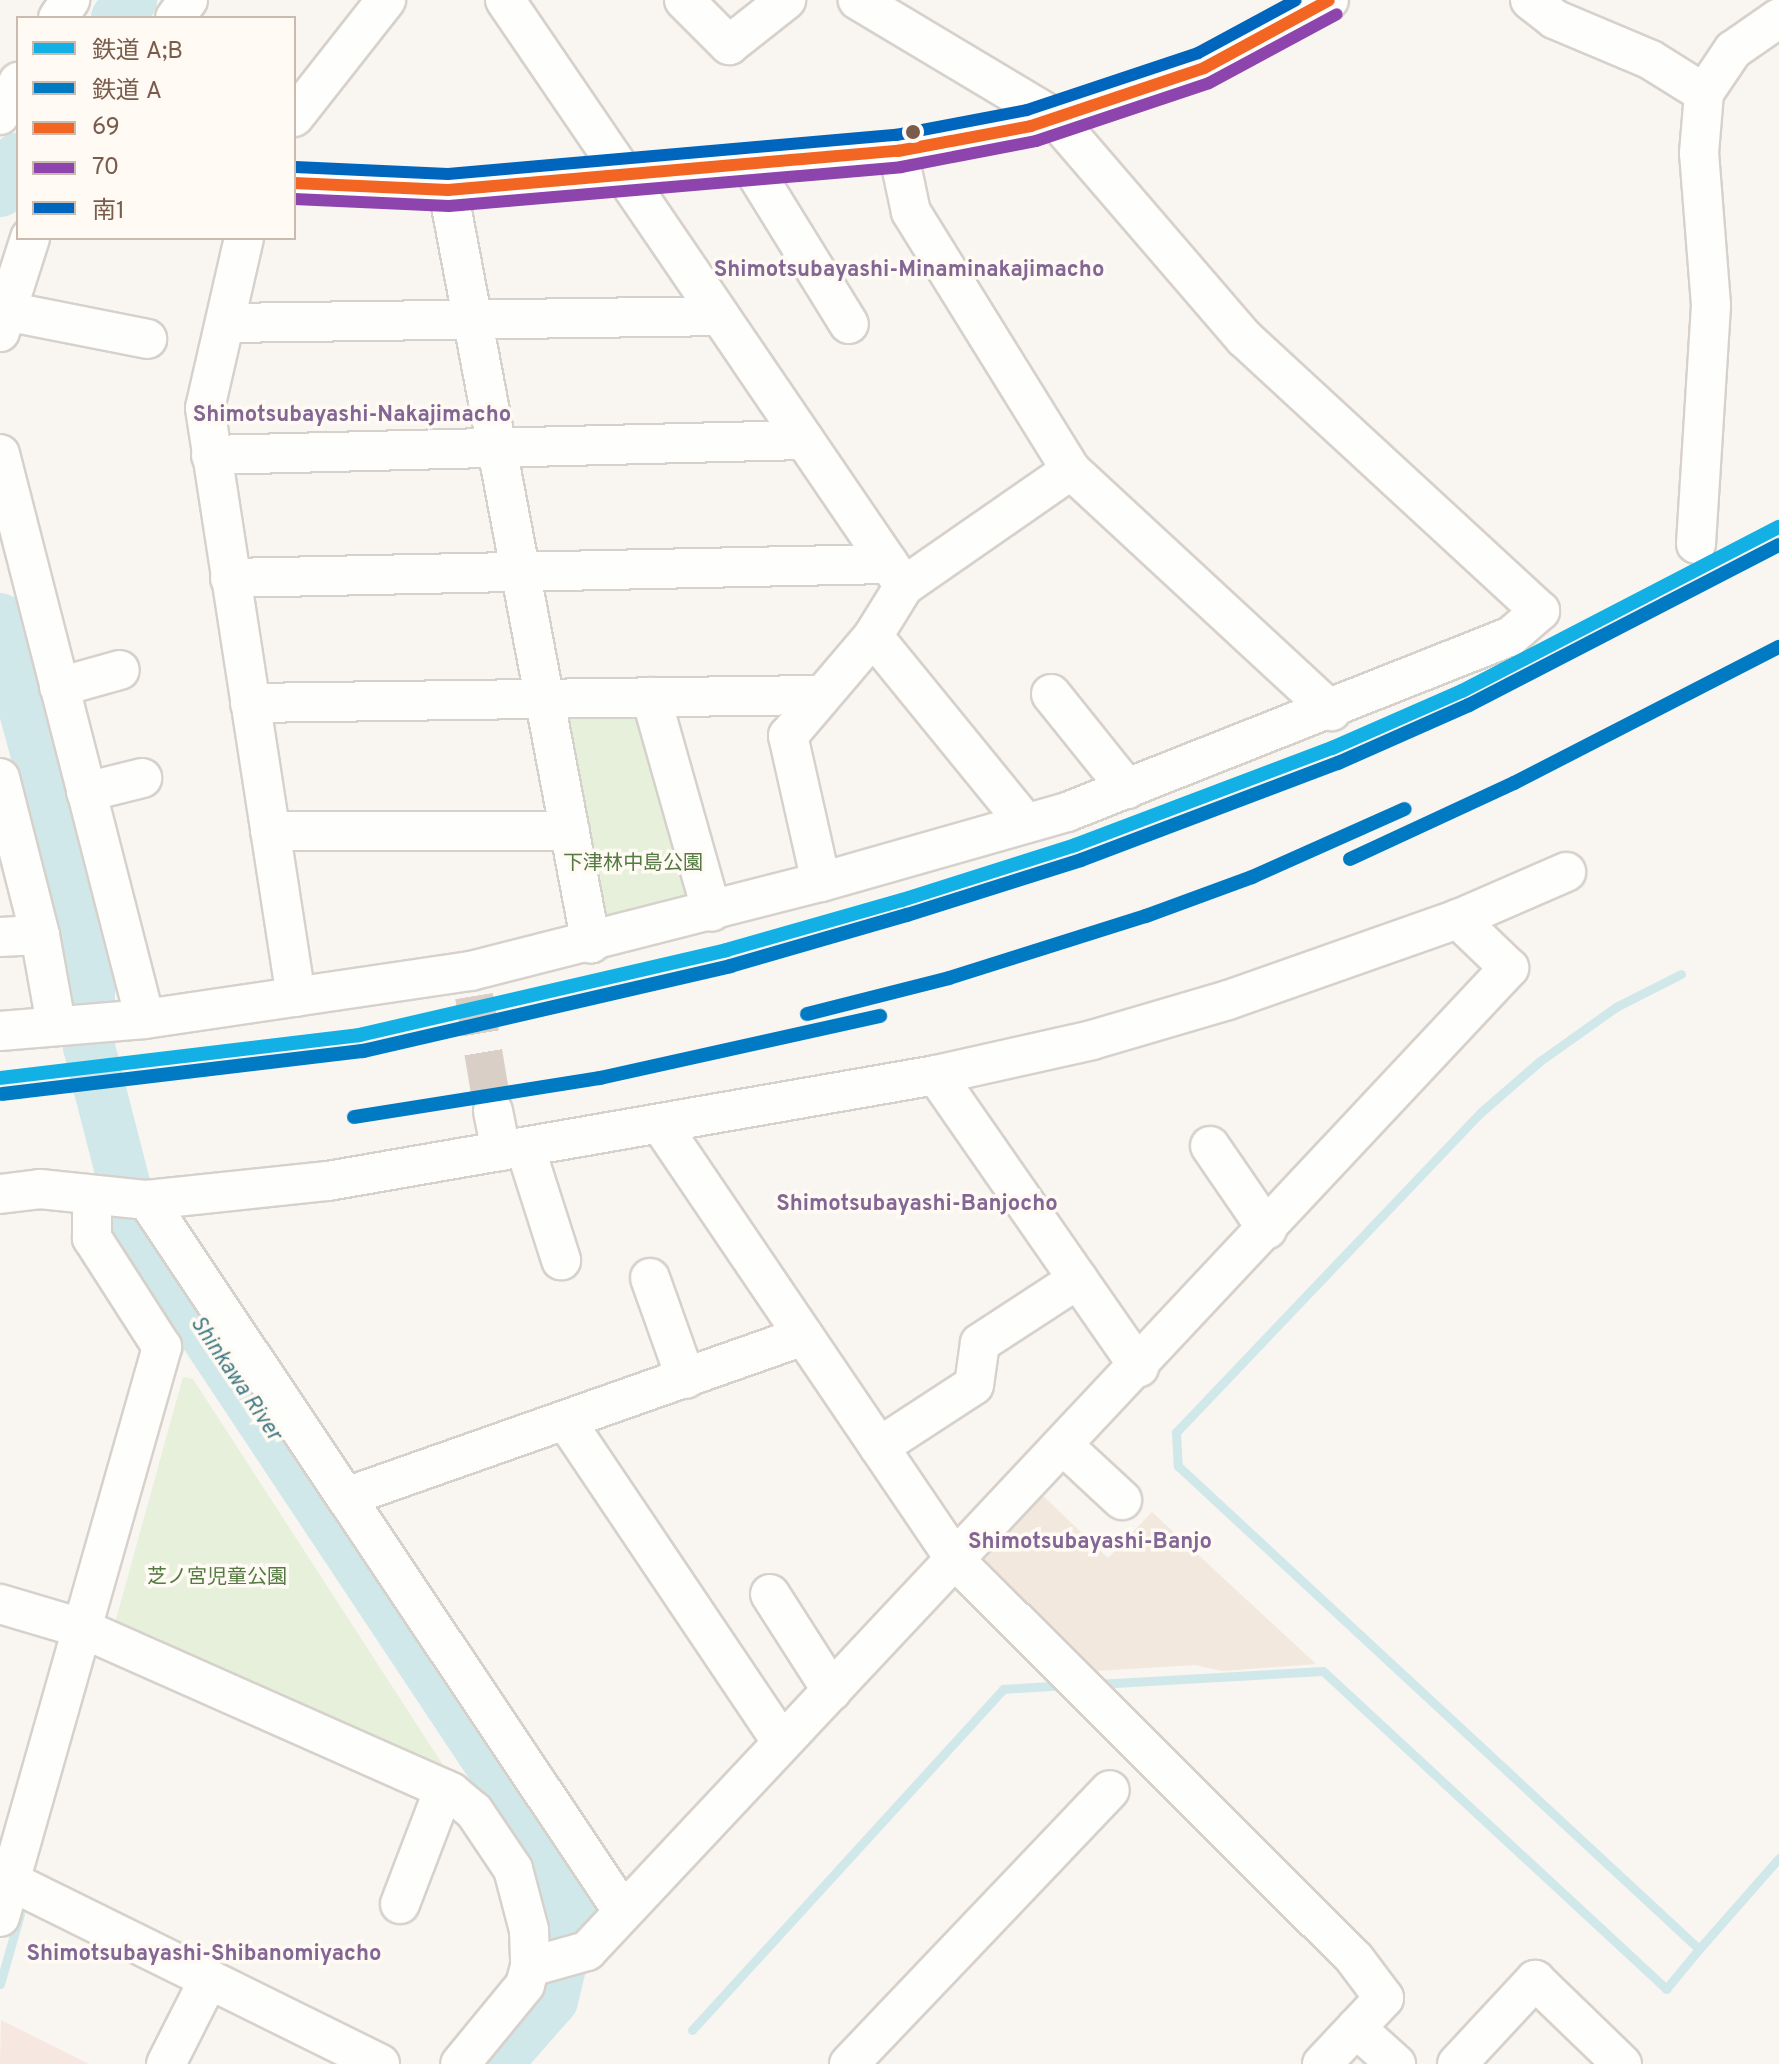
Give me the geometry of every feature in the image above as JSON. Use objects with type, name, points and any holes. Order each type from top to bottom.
[{"type":"street","points":[[296,114],[386,0]]},
{"type":"street","points":[[505,0],[896,575]]},
{"type":"street","points":[[684,0],[729,45],[786,0]]},
{"type":"street","points":[[0,1031],[145,1019],[296,997],[473,983],[591,944],[821,882],[1024,821],[1067,812],[1331,711],[1510,637],[1540,611],[1244,338],[1055,118],[858,0]]},
{"type":"street","points":[[296,183],[448,190],[898,151],[1055,118],[1204,68],[1329,0]]},
{"type":"street","points":[[1546,5],[1651,60],[1704,93]]},
{"type":"street","points":[[1696,544],[1711,305],[1699,153],[1704,93],[1733,50],[1777,23]]},
{"type":"street","points":[[6,132],[16,90]]},
{"type":"street","points":[[898,151],[911,212],[1071,470],[1331,711]]},
{"type":"street","points":[[750,164],[849,324]]},
{"type":"street","points":[[448,190],[591,944]]},
{"type":"street","points":[[29,240],[3,322],[147,339]]},
{"type":"street","points":[[244,240],[205,408],[296,997]]},
{"type":"street","points":[[225,323],[720,316]]},
{"type":"street","points":[[211,455],[804,440]]},
{"type":"street","points":[[0,454],[145,1019]]},
{"type":"street","points":[[230,578],[521,572],[896,575],[1071,470]]},
{"type":"street","points":[[821,882],[788,736],[818,695],[873,636],[896,575]]},
{"type":"street","points":[[873,636],[1024,821]]},
{"type":"street","points":[[59,687],[120,670]]},
{"type":"street","points":[[1051,694],[1127,789]]},
{"type":"street","points":[[250,703],[818,695]]},
{"type":"street","points":[[651,697],[712,912]]},
{"type":"street","points":[[0,778],[6,830],[40,935],[56,1024]]},
{"type":"street","points":[[86,792],[142,778]]},
{"type":"street","points":[[270,831],[570,831]]},
{"type":"street","points":[[0,1194],[40,1189],[92,1197],[147,1200],[328,1181],[936,1075],[1092,1040],[1228,1000],[1458,919],[1566,872]]},
{"type":"street","points":[[530,1967],[587,1951],[622,1910],[1065,1447],[1509,968],[1458,919]]},
{"type":"street","points":[[0,937],[40,935]]},
{"type":"street","points":[[936,1075],[1139,1367]]},
{"type":"street","points":[[493,1111],[513,1149],[561,1260]]},
{"type":"street","points":[[661,1125],[957,1562],[1354,1958],[1384,1998],[1322,2064]]},
{"type":"street","points":[[1210,1146],[1267,1229]]},
{"type":"street","points":[[0,1917],[5,1877],[162,1347],[92,1238],[92,1197]]},
{"type":"street","points":[[147,1200],[349,1496],[622,1910]]},
{"type":"street","points":[[650,1278],[686,1379]]},
{"type":"street","points":[[879,1447],[974,1385],[980,1343],[1078,1279]]},
{"type":"street","points":[[349,1496],[804,1336]]},
{"type":"street","points":[[566,1421],[782,1742]]},
{"type":"street","points":[[1065,1447],[1122,1500]]},
{"type":"street","points":[[770,1594],[832,1691]]},
{"type":"street","points":[[0,1604],[81,1628],[444,1789],[474,1811],[513,1869],[529,1930],[530,1967],[525,1985],[464,2061]]},
{"type":"street","points":[[400,1904],[444,1789]]},
{"type":"street","points":[[849,2064],[1110,1790]]},
{"type":"street","points":[[5,1877],[380,2064]]},
{"type":"street","points":[[166,2064],[209,1979]]},
{"type":"street","points":[[1457,2064],[1535,1980],[1622,2064]]},
{"type":"street","points":[[1356,2028],[1396,2064]]},
{"type":"shaded area","points":[[1038,1491],[1108,1558],[1152,1512],[1316,1664],[1223,1671],[1195,1665],[1078,1672],[968,1561]]},
{"type":"shaded area","points":[[1,2020],[89,2064],[0,2064]]},
{"type":"green space","name":"下津林中島公園","points":[[635,712],[647,723],[688,894],[680,904],[604,920],[560,725],[567,715]]},
{"type":"green space","name":"芝ノ宮児童公園","points":[[183,1377],[193,1379],[443,1765],[113,1630]]},
{"type":"waterway","name":"Shinkawa River","points":[[119,16],[131,0]]},
{"type":"waterway","name":"Shinkawa River","points":[[0,191],[16,163]]},
{"type":"waterway","name":"Shinkawa River","points":[[0,619],[89,946],[89,1047],[136,1230],[553,1858],[573,1914],[552,2000],[496,2064]]},
{"type":"waterway","points":[[1681,974],[1616,1007],[1540,1061],[1480,1113],[1176,1432],[1178,1466],[1699,1949],[1779,1858]]},
{"type":"waterway","points":[[178,1353],[190,1310]]},
{"type":"waterway","points":[[1097,1684],[1323,1671],[1666,1989],[1699,1949]]},
{"type":"waterway","points":[[692,2030],[1003,1689],[1066,1685]]},
{"type":"waterway","points":[[0,1984],[20,1914]]},
{"type":"tunnel","points":[[474,996],[493,1111]]},
{"type":"rail line","name":"A;B","points":[[0,1078],[359,1035],[726,950],[902,900],[1075,845],[1332,748],[1462,691],[1779,527]]},
{"type":"rail line","name":"A","points":[[2,1094],[363,1051],[730,966],[907,915],[1081,860],[1338,763],[1469,705],[1779,545]]},
{"type":"rail line","name":"A","points":[[1350,859],[1514,783],[1779,647]]},
{"type":"rail line","name":"A","points":[[807,1014],[949,978],[1146,916],[1252,877],[1405,809]]},
{"type":"rail line","name":"A","points":[[354,1117],[600,1078],[880,1016]]},
{"type":"transit line","name":"南1","points":[[296,167],[448,174],[896,135],[1027,110],[1198,53],[1296,0]]},
{"type":"transit line","name":"69","points":[[296,183],[448,190],[898,151],[1031,126],[1204,68],[1329,0]]},
{"type":"transit line","name":"70","points":[[296,199],[449,206],[901,167],[1036,141],[1209,83],[1337,14]]},
{"type":"district","name":"Shimotsubayashi-Minaminakajimacho","points":[[909,271]]},
{"type":"district","name":"Shimotsubayashi-Nakajimacho","points":[[352,416]]},
{"type":"district","name":"Shimotsubayashi-Banjocho","points":[[917,1205]]},
{"type":"district","name":"Shimotsubayashi-Banjo","points":[[1090,1543]]},
{"type":"district","name":"Shimotsubayashi-Shibanomiyacho","points":[[204,1955]]}]
